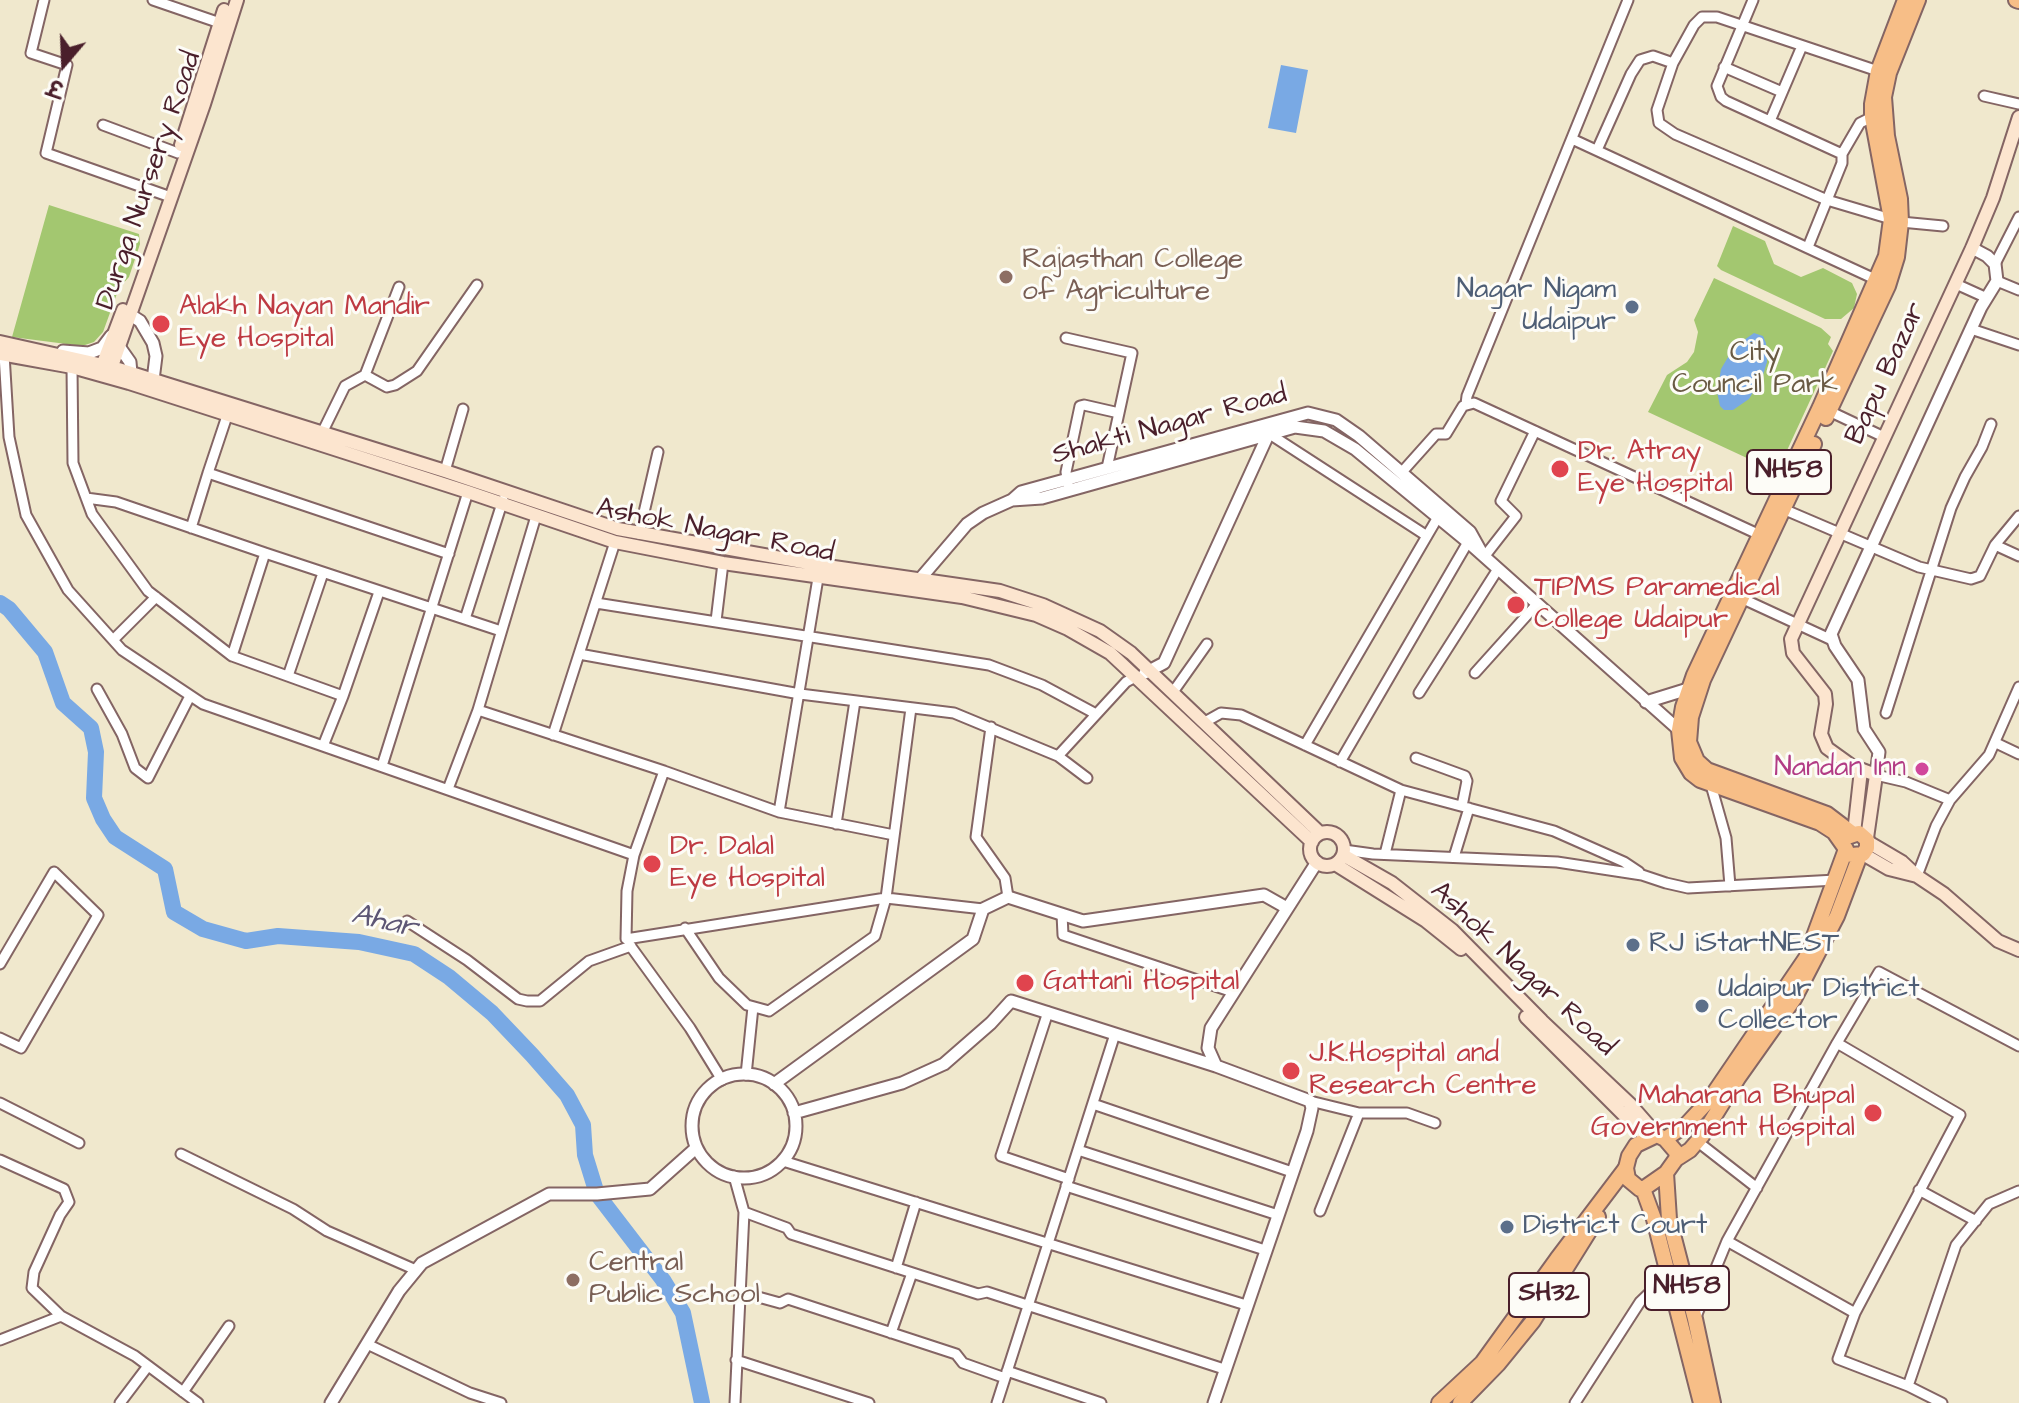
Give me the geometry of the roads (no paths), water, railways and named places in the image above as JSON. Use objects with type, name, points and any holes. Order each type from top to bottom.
[{"type":"main road","name":"Durga Nursery Road","points":[[105,370],[228,0]]},
{"type":"main road","name":"Durga Nursery Road","points":[[116,339],[129,314],[204,104],[237,0]]},
{"type":"main road","name":"NH58","points":[[1857,844],[1820,823],[1700,780],[1686,766],[1680,751],[1679,730],[1688,689],[1889,248],[1896,221],[1872,117],[1878,71],[1905,0]]},
{"type":"main road","name":"NH58","points":[[1857,844],[1827,814],[1707,770],[1693,755],[1689,735],[1694,704],[1888,286],[1897,257],[1898,187],[1887,136],[1884,97],[1889,73],[1918,0]]},
{"type":"main road","name":"Bapu Bazar","points":[[1796,624],[1972,248],[1993,198],[2019,117]]},
{"type":"main road","points":[[1,350],[23,347],[105,370],[131,373],[445,471],[504,497],[618,529],[820,565],[1000,591],[1043,605],[1111,638],[1151,670],[1316,838]]},
{"type":"main road","name":"Ashok Nagar Road","points":[[1,350],[72,367],[105,370],[468,492],[504,497],[536,516],[615,542],[723,563],[994,603],[1045,619],[1100,647],[1137,676],[1316,838]]},
{"type":"main road","points":[[1627,1174],[1643,1189],[1666,1173],[1676,1159],[1698,1142],[1794,999],[1837,916],[1873,795],[1876,775],[1833,754],[1822,740],[1826,698],[1821,685],[1793,653],[1791,639],[1796,624]]},
{"type":"main road","points":[[1444,1401],[1482,1363],[1627,1174],[1629,1156],[1636,1145],[1686,1125],[1710,1099],[1806,958],[1836,880],[1857,844],[1861,770]]},
{"type":"main road","points":[[1341,856],[1329,866],[1317,862],[1311,855],[1316,838],[1325,832],[1337,835],[1341,856],[1458,946],[1657,1138],[1677,1153],[1676,1159]]},
{"type":"main road","points":[[1857,844],[1893,855],[1998,941],[2019,950]]},
{"type":"main road","name":"NH58","points":[[1666,1173],[1669,1219],[1713,1403]]},
{"type":"main road","name":"SH32","points":[[1460,1403],[1498,1364],[1533,1321],[1627,1174]]},
{"type":"main road","name":"NH58","points":[[1643,1189],[1669,1274],[1701,1403]]},
{"type":"street","points":[[44,0],[31,53],[67,65],[46,153],[165,195]]},
{"type":"street","points":[[153,0],[220,23]]},
{"type":"street","points":[[1402,472],[1436,434],[1446,434],[1466,404],[1628,0]]},
{"type":"street","points":[[1753,0],[1717,86],[1721,97],[1842,154]]},
{"type":"street","points":[[1878,71],[1717,17],[1702,17],[1694,25],[1673,63],[1657,110],[1659,123],[1675,134],[1827,200],[1896,221],[1943,226]]},
{"type":"street","points":[[1770,121],[1802,46]]},
{"type":"street","points":[[1597,150],[1640,60],[1653,56],[1673,63]]},
{"type":"street","points":[[1724,67],[1782,92]]},
{"type":"street","points":[[1984,96],[2019,104]]},
{"type":"street","points":[[1808,247],[1842,163],[1842,154],[1860,123],[1872,117]]},
{"type":"street","points":[[103,125],[178,153]]},
{"type":"street","points":[[1572,139],[1877,280]]},
{"type":"street","points":[[1832,640],[1832,628],[1971,329],[1997,281],[1995,264],[2019,217]]},
{"type":"street","points":[[1972,248],[1995,264]]},
{"type":"street","points":[[1997,281],[2019,290]]},
{"type":"street","points":[[1956,284],[1987,298]]},
{"type":"street","points":[[365,375],[387,387],[417,371],[477,285]]},
{"type":"street","points":[[322,433],[345,386],[365,375],[399,287]]},
{"type":"street","points":[[129,314],[140,321],[153,343],[156,356],[153,380]]},
{"type":"street","points":[[1971,329],[2019,345]]},
{"type":"street","points":[[1066,338],[1132,353],[1107,468]]},
{"type":"street","points":[[23,347],[89,353],[116,339],[130,362],[131,373]]},
{"type":"street","points":[[1,350],[9,437],[26,515],[68,590],[122,650],[203,704],[634,855]]},
{"type":"street","points":[[72,367],[73,463],[92,514],[148,591],[232,656],[343,696]]},
{"type":"street","points":[[1466,404],[1478,405],[1760,535]]},
{"type":"street","points":[[1068,484],[1080,406],[1119,413]]},
{"type":"street","points":[[445,471],[463,409]]},
{"type":"street","points":[[1829,411],[1884,437]]},
{"type":"street","points":[[191,528],[228,413]]},
{"type":"street","name":"Shakti Nagar Road","points":[[1068,484],[1262,432],[1303,413],[1325,416],[1347,426],[1402,472],[1474,537],[1483,555]]},
{"type":"street","points":[[1886,713],[1951,508],[1991,424]]},
{"type":"street","name":"Shakti Nagar Road","points":[[912,590],[967,524],[1012,500],[1042,498],[1107,468],[1262,432],[1302,426],[1332,434],[1390,477],[1483,555],[1679,730]]},
{"type":"street","points":[[1483,555],[1516,516],[1501,501],[1535,431]]},
{"type":"street","points":[[1058,756],[1126,682],[1164,663],[1255,463],[1262,432],[1427,536]]},
{"type":"street","points":[[639,534],[658,452]]},
{"type":"street","points":[[208,473],[449,554]]},
{"type":"street","points":[[382,766],[468,492]]},
{"type":"street","points":[[465,619],[504,497]]},
{"type":"street","points":[[86,498],[116,502],[501,631]]},
{"type":"street","points":[[1783,509],[1931,570],[1971,579],[1980,576],[1995,545],[2019,516]]},
{"type":"street","points":[[448,789],[478,710],[536,516]]},
{"type":"street","points":[[1305,745],[1438,517]]},
{"type":"street","points":[[553,735],[615,542]]},
{"type":"street","points":[[1340,762],[1468,542]]},
{"type":"street","points":[[1995,545],[2019,556]]},
{"type":"street","points":[[232,656],[265,553]]},
{"type":"street","points":[[716,621],[723,563]]},
{"type":"street","points":[[1419,693],[1498,569]]},
{"type":"street","points":[[288,676],[323,573]]},
{"type":"street","points":[[779,812],[818,578]]},
{"type":"street","points":[[323,746],[379,592]]},
{"type":"street","points":[[113,640],[156,597]]},
{"type":"street","points":[[1741,598],[1832,640],[1858,680],[1864,729],[1879,752],[1876,775],[1906,782],[1950,800]]},
{"type":"street","points":[[596,603],[989,665],[1042,685],[1096,714]]},
{"type":"street","points":[[1475,673],[1537,604]]},
{"type":"street","points":[[1173,692],[1207,644]]},
{"type":"street","points":[[579,654],[800,694],[954,713],[1058,756],[1087,778]]},
{"type":"street","points":[[1917,876],[1936,826],[1950,800],[1996,743],[2019,687]]},
{"type":"street","points":[[97,689],[122,734],[135,768],[148,778],[190,696]]},
{"type":"street","points":[[1646,702],[1688,689]]},
{"type":"street","points":[[836,824],[855,701]]},
{"type":"street","points":[[685,928],[719,978],[747,1005],[769,1011],[875,936],[886,898],[911,708]]},
{"type":"street","points":[[478,710],[779,812],[894,835]]},
{"type":"street","points":[[1205,722],[1221,713],[1232,712],[1401,790],[1567,836],[1624,862],[1642,875]]},
{"type":"street","points":[[991,727],[976,837],[1005,878],[1008,897]]},
{"type":"street","points":[[1996,743],[2019,754]]},
{"type":"street","points":[[1416,758],[1465,776],[1467,781],[1465,807],[1454,857]]},
{"type":"street","points":[[664,771],[634,855],[627,891],[629,942],[690,1028],[722,1080]]},
{"type":"street","points":[[1711,785],[1726,838],[1730,886]]},
{"type":"street","points":[[1385,854],[1401,790]]},
{"type":"street","points":[[1341,856],[1385,854],[1557,862],[1642,875],[1688,888],[1836,880]]},
{"type":"street","points":[[1216,1066],[1208,1048],[1211,1028],[1317,862]]},
{"type":"street","points":[[0,964],[54,872],[98,915],[21,1048],[0,1038]]},
{"type":"street","points":[[407,921],[467,960],[518,999],[540,1001],[589,961],[629,942],[685,928],[886,898],[983,909],[1008,897],[1083,921],[1264,895],[1287,908]]},
{"type":"street","points":[[774,1084],[973,939],[983,909]]},
{"type":"street","points":[[1062,914],[1063,935],[1233,992]]},
{"type":"street","points":[[1695,1319],[1727,1241],[1879,972],[2019,1046]]},
{"type":"street","points":[[794,1113],[902,1083],[944,1064],[1011,1001],[1216,1066],[1310,1101],[1359,1113],[1407,1113],[1435,1123]]},
{"type":"street","points":[[746,1075],[753,1007]]},
{"type":"street","points":[[1048,1012],[1001,1156],[1265,1250]]},
{"type":"street","points":[[997,1403],[1115,1034]]},
{"type":"street","points":[[1837,1043],[1960,1115],[1855,1313],[1838,1359],[1908,1386],[1942,1403]]},
{"type":"street","points":[[746,1075],[774,1084],[784,1093],[794,1113],[796,1131],[783,1161],[761,1175],[743,1178],[716,1170],[703,1158],[696,1148],[692,1130],[694,1110],[703,1094],[730,1076],[746,1075]]},
{"type":"street","points":[[1214,1403],[1311,1117],[1310,1101]]},
{"type":"street","points":[[0,1103],[79,1143]]},
{"type":"street","points":[[1093,1104],[1292,1172]]},
{"type":"street","points":[[1320,1211],[1359,1113]]},
{"type":"street","points":[[1698,1142],[1757,1188]]},
{"type":"street","points":[[331,1403],[399,1291],[422,1263],[549,1194],[650,1189],[696,1148]]},
{"type":"street","points":[[1078,1150],[1278,1215]]},
{"type":"street","points":[[181,1154],[293,1209],[327,1231],[416,1270]]},
{"type":"street","points":[[0,1160],[64,1189],[69,1202],[40,1258],[32,1288],[61,1316],[148,1366],[198,1403]]},
{"type":"street","points":[[783,1161],[1246,1305]]},
{"type":"street","points":[[734,1176],[744,1212],[735,1403]]},
{"type":"street","points":[[1919,1190],[1976,1221]]},
{"type":"street","points":[[1908,1386],[1956,1245],[1989,1204],[2019,1191]]},
{"type":"street","points":[[896,1268],[916,1202]]},
{"type":"street","points":[[744,1212],[787,1228],[791,1234],[978,1294],[987,1292],[1029,1305],[1224,1369]]},
{"type":"street","points":[[1727,1241],[1855,1313]]},
{"type":"street","points":[[891,1333],[912,1273]]},
{"type":"street","points":[[1575,1403],[1640,1302],[1669,1274]]},
{"type":"street","points":[[740,1292],[780,1303],[788,1299],[956,1354],[963,1363],[1101,1403]]},
{"type":"street","points":[[0,1340],[61,1316]]},
{"type":"street","points":[[183,1392],[229,1326]]},
{"type":"street","points":[[367,1344],[470,1393],[501,1403]]},
{"type":"street","points":[[736,1360],[869,1403]]},
{"type":"street","points":[[120,1403],[148,1366]]},
{"type":"water","points":[[1281,65],[1308,70],[1296,133],[1268,128]]},
{"type":"water","points":[[1754,333],[1763,336],[1766,343],[1767,362],[1763,375],[1749,399],[1733,410],[1724,410],[1717,392],[1721,369],[1734,347]]},
{"type":"waterway","name":"Ahar","points":[[0,603],[9,609],[45,652],[63,703],[91,728],[96,752],[94,798],[103,819],[115,837],[165,869],[174,912],[203,929],[246,941],[278,936],[359,942],[414,954],[449,977],[492,1013],[532,1055],[567,1095],[583,1125],[585,1155],[597,1194],[663,1280],[683,1313],[702,1403]]},
{"type":"place","name":"Rajasthan College of Agriculture","points":[[1006,277]]},
{"type":"place","name":"Nagar Nigam Udaipur","points":[[1632,307]]},
{"type":"place","name":"Alakh Nayan Mandir Eye Hospital","points":[[161,324]]},
{"type":"place","name":"Dr. Atray Eye Hospital","points":[[1560,469]]},
{"type":"place","name":"TIPMS Paramedical College Udaipur","points":[[1516,605]]},
{"type":"place","name":"Nandan Inn","points":[[1922,769]]},
{"type":"place","name":"Dr. Dalal Eye Hospital","points":[[652,864]]},
{"type":"place","name":"RJ iStartNEST","points":[[1633,945]]},
{"type":"place","name":"Gattani Hospital","points":[[1025,983]]},
{"type":"place","name":"Udaipur District Collector","points":[[1702,1006]]},
{"type":"place","name":"J.K.Hospital and Research Centre","points":[[1291,1071]]},
{"type":"place","name":"Maharana Bhupal Government Hospital","points":[[1873,1113]]},
{"type":"place","name":"District Court","points":[[1507,1227]]},
{"type":"place","name":"Central Public School","points":[[573,1280]]},
{"type":"park label","name":"City Council Park","points":[[1755,370]]}]
